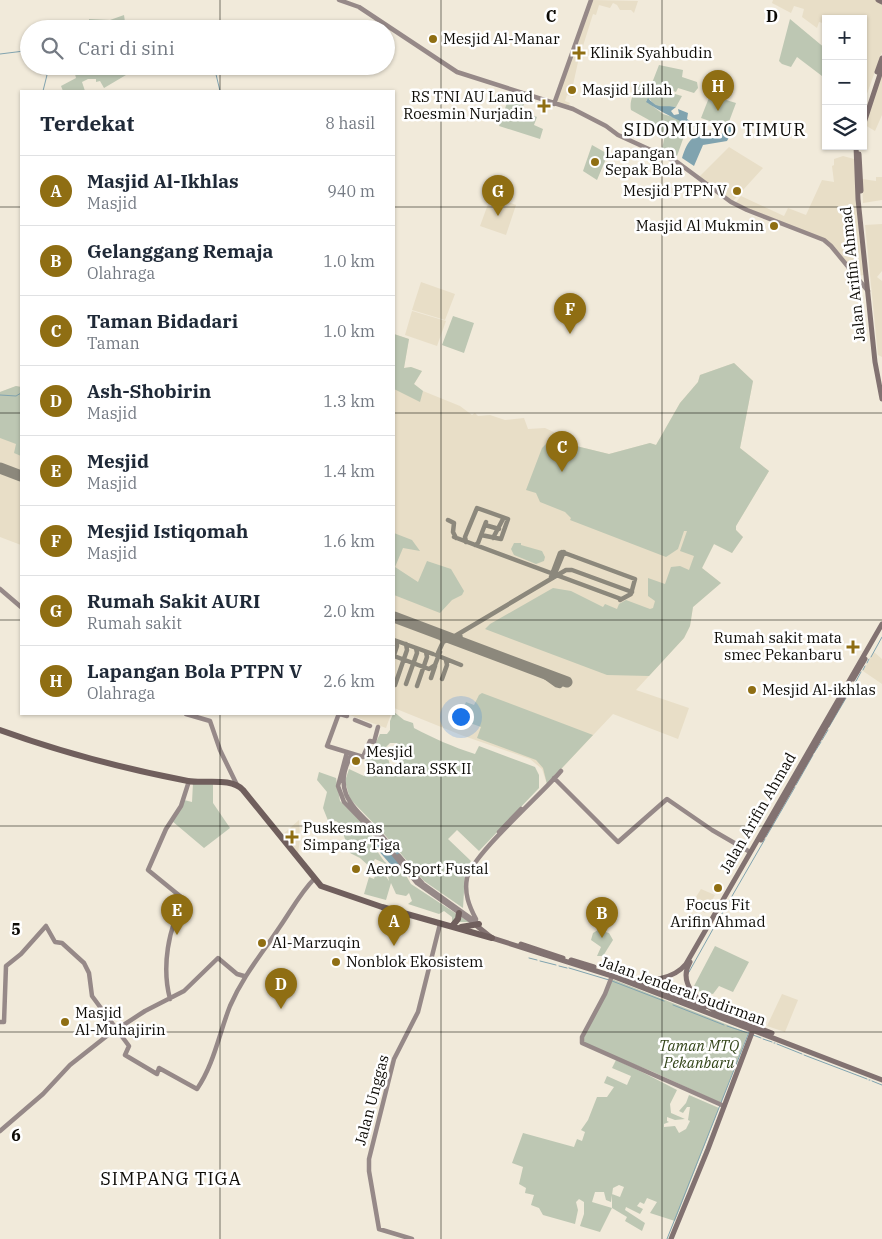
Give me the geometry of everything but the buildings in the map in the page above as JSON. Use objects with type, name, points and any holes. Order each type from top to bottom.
[{"type":"highway","points":[[0,728],[44,743],[189,781],[237,784]]},
{"type":"highway","points":[[168,775],[194,780],[237,784],[273,826],[314,879],[325,888],[492,938]]},
{"type":"highway","points":[[452,925],[458,919],[460,911]]},
{"type":"highway","points":[[436,922],[465,927],[478,925]]},
{"type":"main road","points":[[878,0],[882,2]]},
{"type":"main road","points":[[867,108],[882,58]]},
{"type":"main road","points":[[868,103],[882,68]]},
{"type":"main road","name":"Jalan Arifin Ahmad","points":[[858,150],[866,273],[882,399]]},
{"type":"main road","name":"Jalan Arifin Ahmad","points":[[861,214],[874,339],[882,385]]},
{"type":"main road","name":"Jalan Arifin Ahmad","points":[[844,693],[882,624]]},
{"type":"main road","name":"Jalan Arifin Ahmad","points":[[717,1012],[704,1004],[692,992],[686,982],[686,972],[733,885],[882,630]]},
{"type":"main road","name":"Jalan Arifin Ahmad","points":[[631,980],[663,978],[681,969],[733,885],[748,851],[799,770]]},
{"type":"main road","name":"Jalan Jenderal Sudirman","points":[[478,925],[492,938],[631,980],[670,997],[717,1012],[882,1079]]},
{"type":"main road","name":"Jalan Jenderal Sudirman","points":[[478,925],[497,937],[670,997],[847,1064]]},
{"type":"main road","points":[[670,1239],[753,1030]]},
{"type":"street","points":[[339,0],[359,7],[379,20]]},
{"type":"street","points":[[554,104],[591,0]]},
{"type":"street","points":[[395,31],[460,73],[573,109],[618,134],[676,162],[732,202],[747,210],[824,240],[868,291]]},
{"type":"street","points":[[854,274],[861,276],[866,273]]},
{"type":"street","points":[[0,589],[20,606]]},
{"type":"street","points":[[189,715],[210,721],[220,750],[237,784]]},
{"type":"street","points":[[330,744],[339,715]]},
{"type":"street","points":[[330,744],[338,719],[347,717],[342,715]]},
{"type":"street","points":[[355,719],[370,725]]},
{"type":"street","points":[[330,744],[346,752],[363,757],[378,728]]},
{"type":"street","points":[[346,752],[338,786],[344,802],[360,815]]},
{"type":"street","points":[[352,754],[344,772],[343,791],[350,802],[404,866],[430,891],[472,918]]},
{"type":"street","points":[[478,925],[472,918],[467,906],[463,886],[466,874],[474,859],[561,771]]},
{"type":"street","points":[[554,778],[618,842],[667,799],[712,830],[748,851]]},
{"type":"street","points":[[170,999],[167,978],[168,948],[178,912],[186,901],[148,870],[166,829],[178,812],[189,781]]},
{"type":"street","points":[[478,925],[469,904],[466,883],[473,866],[491,843]]},
{"type":"street","points":[[2,1022],[5,968],[22,954],[46,926],[55,942],[62,943],[84,962],[92,996],[130,1047],[125,1055],[156,1074],[159,1068],[198,1088],[208,1072],[228,1011],[244,976],[261,955],[296,901],[314,879]]},
{"type":"street","points":[[460,911],[467,906]]},
{"type":"street","points":[[460,911],[478,925]]},
{"type":"street","name":"Jalan Unggas","points":[[412,1239],[379,1229],[369,1171],[369,1159],[394,1059],[417,1015],[436,922]]},
{"type":"street","points":[[0,1131],[43,1094],[66,1068],[145,1010],[170,999],[192,985],[219,957],[237,974],[244,976]]},
{"type":"street","points":[[612,976],[605,994],[582,1037],[582,1043],[722,1105]]},
{"type":"shaded area","points":[[592,0],[638,1],[634,13],[631,10],[620,10],[613,3],[610,8],[599,5],[596,15],[593,14],[573,85],[578,90],[573,97],[567,95],[565,101],[570,103],[568,107],[556,103]]},
{"type":"shaded area","points":[[773,0],[876,0],[882,2],[882,52],[867,94],[867,15],[822,15],[822,23],[819,22],[817,28],[802,17],[804,9],[794,6],[791,13],[772,3]]},
{"type":"shaded area","points":[[882,73],[882,115],[875,131],[867,126],[867,119]]},
{"type":"shaded area","points":[[729,147],[763,168],[733,201],[699,177]]},
{"type":"shaded area","points":[[843,156],[854,159],[864,275],[858,276],[827,240],[749,210],[736,202],[741,196],[784,216],[788,208],[806,215],[822,180],[834,182],[832,166],[834,165],[834,159]]},
{"type":"shaded area","points":[[876,177],[882,177],[882,200],[863,203],[862,179],[876,181]]},
{"type":"shaded area","points":[[491,196],[516,205],[506,235],[480,226]]},
{"type":"shaded area","points":[[882,224],[882,271],[877,277],[882,281],[882,357],[878,355],[865,225]]},
{"type":"shaded area","points":[[421,282],[455,294],[445,320],[412,310]]},
{"type":"shaded area","points":[[412,311],[446,321],[437,346],[405,335]]},
{"type":"shaded area","points":[[395,334],[409,339],[404,368],[411,367],[422,371],[414,384],[423,391],[460,406],[472,415],[475,413],[478,416],[490,415],[505,420],[524,418],[528,429],[545,428],[558,434],[553,444],[563,447],[572,445],[609,454],[650,443],[656,445],[680,403],[698,382],[700,375],[734,363],[753,381],[740,448],[769,471],[736,526],[736,530],[743,537],[732,553],[714,544],[702,568],[721,583],[693,607],[690,626],[684,638],[636,690],[689,708],[678,739],[613,714],[547,784],[542,769],[530,759],[461,735],[395,708]]},
{"type":"shaded area","points":[[16,386],[20,387],[20,545],[0,537],[0,392]]},
{"type":"shaded area","points":[[874,652],[882,659],[882,684],[863,671]]},
{"type":"shaded area","points":[[350,715],[391,715],[386,728]]},
{"type":"shaded area","name":"Puskesmas Simpang Tiga","points":[[299,820],[300,839],[298,854],[282,835]]},
{"type":"shaded area","points":[[701,889],[715,895],[705,913],[691,905]]},
{"type":"shaded area","points":[[782,994],[798,1000],[785,1032],[767,1026]]},
{"type":"green space","points":[[124,15],[125,20],[110,20]]},
{"type":"green space","points":[[790,19],[822,46],[822,76],[797,57],[791,67],[779,61]]},
{"type":"green space","points":[[659,65],[683,70],[682,77],[697,82],[698,88],[694,93],[678,88],[676,92],[652,83]]},
{"type":"green space","points":[[75,75],[126,75],[104,88],[100,81],[96,82],[96,79],[88,79],[82,82],[85,90],[63,90],[61,86],[76,78]]},
{"type":"green space","points":[[640,84],[682,96],[676,107],[658,107],[650,99],[646,101],[663,114],[689,122],[677,156],[662,149],[665,135],[655,129],[649,120],[631,110],[632,96]]},
{"type":"green space","points":[[710,95],[736,103],[727,127],[701,118]]},
{"type":"green space","points":[[508,100],[524,104],[521,111],[537,117],[534,125],[543,129],[540,139],[499,126]]},
{"type":"green space","name":"Lapangan Sepak Bola","points":[[592,145],[608,154],[597,180],[583,171]]},
{"type":"green space","points":[[453,316],[474,323],[464,353],[442,345]]},
{"type":"green space","points":[[395,334],[409,339],[404,368],[411,367],[422,371],[414,384],[423,391],[420,402],[395,390]]},
{"type":"green space","points":[[734,363],[753,381],[740,448],[769,471],[736,526],[736,530],[743,537],[732,553],[714,544],[702,568],[721,583],[693,607],[690,626],[684,638],[649,676],[607,675],[485,629],[490,624],[553,588],[571,591],[603,607],[605,604],[617,609],[619,604],[626,600],[650,609],[653,608],[655,601],[648,596],[648,578],[665,584],[671,567],[680,566],[689,570],[694,556],[680,551],[687,531],[684,531],[678,549],[666,557],[570,520],[571,518],[565,512],[540,502],[536,493],[526,490],[542,448],[547,443],[563,447],[572,445],[609,454],[650,443],[656,445],[680,403],[698,382],[700,375]]},
{"type":"green space","points":[[16,386],[20,387],[20,456],[14,453],[16,444],[0,438],[0,392]]},
{"type":"green space","points":[[395,533],[412,540],[420,551],[403,548],[395,567]]},
{"type":"green space","points":[[514,543],[521,543],[521,545],[542,551],[545,557],[544,561],[536,564],[514,555],[511,549]]},
{"type":"green space","points":[[427,561],[451,569],[464,591],[462,595],[452,600],[440,613],[395,595],[395,567],[418,582]]},
{"type":"green space","points":[[482,693],[593,735],[547,784],[543,768],[536,760],[477,738],[481,727],[459,719],[466,702],[474,705]]},
{"type":"green space","points":[[395,713],[404,720],[413,723],[414,728],[443,742],[475,754],[479,746],[535,767],[539,775],[539,788],[479,851],[457,830],[448,839],[471,861],[463,873],[465,875],[463,908],[424,881],[385,835],[350,799],[345,781],[349,769],[364,776],[369,771],[365,762],[369,750],[372,750],[380,734],[387,734],[390,730],[390,721]],"holes":[[[390,743],[397,743],[396,748],[406,747],[403,754],[397,760],[396,767],[390,765],[385,748]]]},
{"type":"green space","points":[[319,772],[336,778],[340,801],[373,833],[370,841],[384,861],[394,870],[401,867],[411,884],[469,922],[452,922],[452,917],[444,911],[439,914],[408,904],[412,901],[409,893],[406,896],[396,894],[391,883],[386,900],[364,894],[369,877],[374,879],[376,873],[385,875],[389,881],[388,876],[394,874],[384,863],[375,859],[370,867],[360,858],[350,853],[344,836],[345,829],[336,821],[329,823],[323,808],[327,792],[317,780]]},
{"type":"green space","points":[[193,783],[213,784],[213,803],[230,828],[204,848],[172,821],[184,800],[192,802]]},
{"type":"green space","points":[[598,930],[609,933],[613,940],[603,956],[597,956],[601,947],[591,940],[593,933]]},
{"type":"green space","points":[[715,946],[749,962],[733,992],[719,986],[713,994],[698,991],[694,986]]},
{"type":"green space","name":"Taman MTQ Pekanbaru","points":[[612,979],[748,1033],[721,1103],[651,1071],[583,1044],[582,1040]]},
{"type":"green space","points":[[616,1060],[677,1090],[670,1104],[671,1113],[685,1119],[675,1120],[667,1117],[669,1122],[664,1124],[664,1127],[675,1126],[679,1133],[686,1129],[690,1121],[688,1120],[690,1107],[687,1107],[683,1113],[679,1111],[686,1103],[689,1095],[719,1108],[675,1221],[650,1213],[657,1202],[647,1198],[644,1204],[640,1202],[637,1206],[643,1209],[640,1214],[626,1207],[625,1210],[645,1223],[642,1231],[625,1221],[627,1217],[612,1208],[600,1232],[580,1226],[584,1214],[584,1202],[579,1199],[576,1202],[578,1210],[575,1224],[543,1215],[539,1208],[531,1205],[534,1195],[525,1193],[526,1188],[519,1184],[523,1167],[512,1163],[523,1133],[574,1147],[577,1139],[582,1141],[585,1132],[581,1130],[588,1120],[597,1097],[607,1097],[614,1087],[604,1083],[607,1076],[627,1085],[631,1076],[612,1068]],"holes":[[[619,1185],[624,1187],[620,1197],[612,1194],[613,1188]],[[595,1192],[604,1192],[606,1200],[611,1202],[612,1195],[612,1208],[592,1202]]]},
{"type":"water","points":[[648,98],[658,106],[676,107],[671,111],[674,115],[679,114],[678,109],[688,113],[687,119],[697,126],[703,127],[693,126],[675,119],[646,102]]},
{"type":"water","points":[[733,122],[736,124],[727,141],[703,145],[694,166],[682,158],[688,144],[695,136],[706,133],[721,134]]},
{"type":"water","points":[[382,833],[405,860],[397,868],[391,865],[370,841]]},
{"type":"waterway","points":[[0,54],[20,52]]},
{"type":"waterway","points":[[43,90],[47,75]]},
{"type":"waterway","points":[[216,75],[220,90]]},
{"type":"waterway","points":[[0,395],[16,396],[20,394]]},
{"type":"waterway","points":[[871,657],[882,637]]},
{"type":"waterway","points":[[867,663],[869,659]]},
{"type":"waterway","points":[[863,670],[865,666]]},
{"type":"waterway","points":[[848,696],[861,672]]},
{"type":"waterway","points":[[829,727],[846,698]]},
{"type":"waterway","points":[[822,740],[828,730]]},
{"type":"waterway","points":[[814,753],[821,742]]},
{"type":"waterway","points":[[796,785],[813,755]]},
{"type":"waterway","points":[[766,837],[795,787]]},
{"type":"waterway","points":[[724,910],[765,839]]},
{"type":"waterway","points":[[714,927],[723,912]]},
{"type":"waterway","points":[[689,972],[713,929]]},
{"type":"waterway","points":[[529,958],[537,960]]},
{"type":"waterway","points":[[540,961],[556,965]]},
{"type":"waterway","points":[[559,966],[567,968]]},
{"type":"waterway","points":[[569,968],[609,980]]},
{"type":"waterway","points":[[612,981],[664,1001]]},
{"type":"waterway","points":[[673,1005],[724,1025]]},
{"type":"waterway","points":[[728,1014],[734,1016]]},
{"type":"waterway","points":[[737,1017],[747,1020]]},
{"type":"waterway","points":[[727,1026],[748,1033]]},
{"type":"waterway","points":[[667,1239],[749,1032]]},
{"type":"waterway","points":[[753,1035],[761,1038]]},
{"type":"waterway","points":[[763,1039],[772,1042]]},
{"type":"waterway","points":[[777,1044],[802,1054]]},
{"type":"waterway","points":[[804,1055],[867,1079]]},
{"type":"waterway","points":[[872,1081],[882,1085]]},
{"type":"taxiway","points":[[466,542],[465,537],[477,508],[508,519],[501,539],[481,535]]},
{"type":"taxiway","points":[[493,538],[503,519]]},
{"type":"taxiway","points":[[448,520],[454,523],[453,532],[456,538]]},
{"type":"taxiway","points":[[475,545],[478,543],[486,522]]},
{"type":"taxiway","points":[[485,525],[499,529]]},
{"type":"taxiway","points":[[454,537],[621,599]]},
{"type":"taxiway","points":[[551,577],[562,552],[635,579],[631,594],[620,600]]},
{"type":"taxiway","points":[[554,576],[564,552]]},
{"type":"taxiway","points":[[448,637],[455,636],[566,570],[572,570],[632,592]]},
{"type":"taxiway","points":[[460,633],[461,642]]},
{"type":"taxiway","points":[[439,634],[443,642]]},
{"type":"taxiway","points":[[438,653],[443,642],[451,638]]},
{"type":"taxiway","points":[[395,640],[433,654]]},
{"type":"taxiway","points":[[395,652],[396,641]]},
{"type":"taxiway","points":[[395,685],[407,650],[406,644]]},
{"type":"taxiway","points":[[406,684],[417,653],[416,648]]},
{"type":"taxiway","points":[[417,686],[427,657],[426,652]]},
{"type":"taxiway","points":[[395,656],[429,669],[435,665],[440,652]]},
{"type":"taxiway","points":[[436,655],[461,665]]},
{"type":"taxiway","points":[[442,679],[447,665],[446,660]]},
{"type":"taxiway","points":[[431,678],[435,666]]},
{"type":"taxiway","points":[[535,670],[556,685],[560,686],[563,683],[561,677],[549,675]]},
{"type":"runway","points":[[0,468],[20,476]]},
{"type":"runway","points":[[395,617],[567,682]]},
{"type":"place","name":"Mesjid Al-Manar","points":[[433,39]]},
{"type":"place","name":"Klinik Syahbudin","points":[[579,53]]},
{"type":"place","name":"Masjid Lillah","points":[[572,90]]},
{"type":"place","name":"RS TNI AU Lanud Roesmin Nurjadin","points":[[544,106]]},
{"type":"place","name":"Lapangan Bola PTPN V","points":[[718,111]]},
{"type":"place","name":"Lapangan Sepak Bola","points":[[595,162]]},
{"type":"place","name":"Mesjid PTPN V","points":[[737,191]]},
{"type":"place","name":"Rumah Sakit AURI","points":[[498,216]]},
{"type":"place","name":"Masjid Al Mukmin","points":[[774,226]]},
{"type":"place","name":"Mesjid Istiqomah","points":[[570,334]]},
{"type":"place","name":"Taman Bidadari","points":[[562,472]]},
{"type":"place","name":"Rumah sakit mata smec Pekanbaru","points":[[853,647]]},
{"type":"place","name":"Mesjid Al-ikhlas","points":[[752,690]]},
{"type":"place","name":"Mesjid Bandara SSK II","points":[[356,761]]},
{"type":"place","name":"Puskesmas Simpang Tiga","points":[[292,837]]},
{"type":"place","name":"Aero Sport Fustal","points":[[356,869]]},
{"type":"place","name":"Focus Fit Arifin Ahmad","points":[[718,888]]},
{"type":"place","name":"Mesjid","points":[[177,935]]},
{"type":"place","name":"Gelanggang Remaja","points":[[602,938]]},
{"type":"place","name":"Al-Marzuqin","points":[[262,943]]},
{"type":"place","name":"Masjid Al-Ikhlas","points":[[394,946]]},
{"type":"place","name":"Nonblok Ekosistem","points":[[336,962]]},
{"type":"place","name":"Ash-Shobirin","points":[[281,1009]]},
{"type":"place","name":"Masjid Al-Muhajirin","points":[[65,1022]]},
{"type":"district","name":"SIDOMULYO TIMUR","points":[[715,130]]},
{"type":"district","name":"SIMPANG TIGA","points":[[171,1179]]}]
